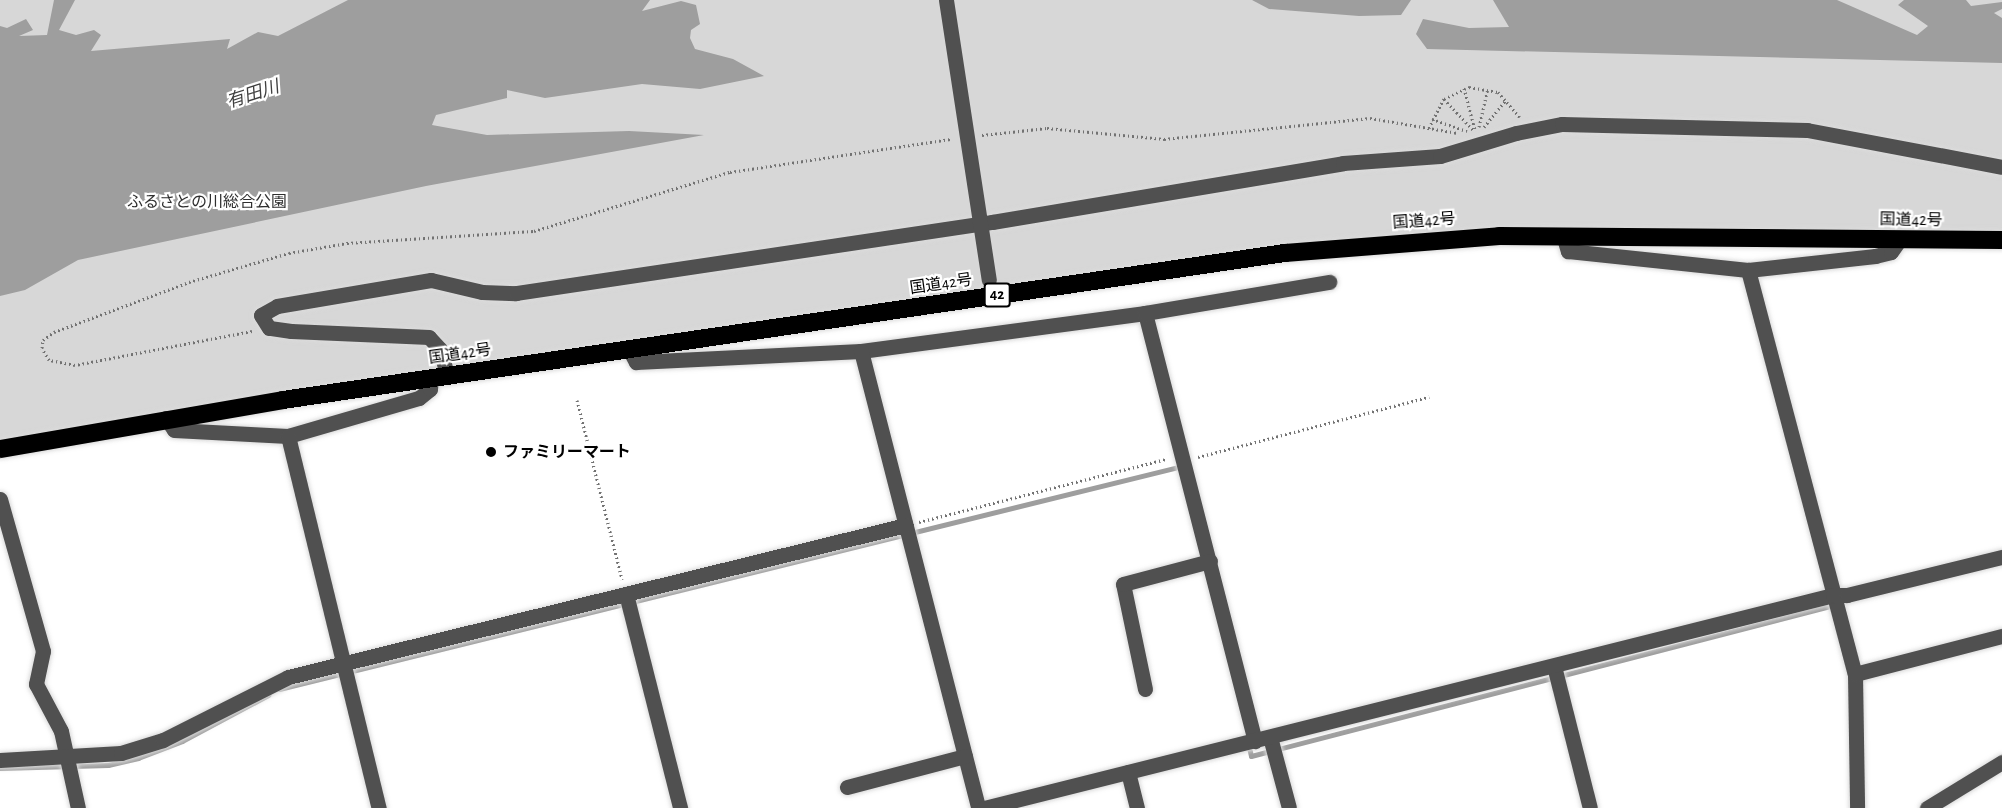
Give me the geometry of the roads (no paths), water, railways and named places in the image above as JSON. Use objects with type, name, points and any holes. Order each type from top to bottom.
[{"type":"highway","name":"国道42号","points":[[0,449],[166,418],[629,349],[990,288],[1319,250],[1436,239],[1563,236],[2002,240]]},
{"type":"street","points":[[946,0],[990,288]]},
{"type":"street","points":[[166,418],[174,430],[288,436],[419,398],[430,389],[439,376],[436,342],[422,335],[274,328],[261,320],[263,311],[269,308],[401,284],[442,280],[482,292],[516,293],[992,222],[1343,163],[1440,156],[1524,131],[1581,123],[1807,130],[2002,167]]},
{"type":"street","points":[[1563,236],[1568,251],[1748,270],[1875,256],[1891,252],[1900,239]]},
{"type":"street","points":[[1748,270],[1855,674],[1857,808]]},
{"type":"street","points":[[629,349],[636,362],[861,351],[1145,313],[1329,282]]},
{"type":"street","points":[[1145,313],[1255,741]]},
{"type":"street","points":[[861,351],[978,808]]},
{"type":"street","points":[[288,436],[379,808]]},
{"type":"street","points":[[0,499],[43,651],[36,684],[58,723],[78,808]]},
{"type":"street","points":[[0,760],[108,756],[149,745],[277,681],[906,525]]},
{"type":"street","points":[[984,808],[1833,595],[1847,595],[2002,557]]},
{"type":"street","points":[[1145,689],[1122,584],[1210,561]]},
{"type":"street","points":[[626,594],[680,808]]},
{"type":"street","points":[[1855,674],[2002,636]]},
{"type":"street","points":[[1554,666],[1590,808]]},
{"type":"street","points":[[1270,737],[1289,808]]},
{"type":"street","points":[[847,787],[965,756]]},
{"type":"street","points":[[1927,808],[2002,762]]},
{"type":"street","points":[[1128,772],[1137,808]]},
{"type":"water","name":"有田川","points":[[54,0],[75,0],[59,30],[76,35],[94,30],[101,35],[91,51],[230,39],[227,49],[258,32],[278,36],[348,0],[650,0],[642,11],[681,1],[696,5],[700,24],[691,30],[690,38],[695,49],[733,59],[764,76],[700,89],[642,84],[545,98],[507,90],[507,98],[436,115],[432,125],[487,135],[629,131],[704,135],[426,186],[78,260],[25,290],[0,296],[0,26],[7,28],[26,19],[33,30],[19,36],[47,35]]},
{"type":"water","points":[[1252,0],[1411,0],[1401,15],[1359,16],[1269,9]]},
{"type":"water","points":[[1493,0],[1837,0],[1917,35],[1928,26],[1898,5],[1904,0],[1966,0],[1971,6],[2002,2],[2002,9],[1994,13],[2002,18],[2002,63],[1427,49],[1416,34],[1423,19],[1469,28],[1509,27]]},
{"type":"waterway","points":[[279,689],[1182,466]]},
{"type":"waterway","points":[[1248,743],[1251,756],[1834,605]]},
{"type":"waterway","points":[[0,768],[108,765],[138,758],[182,741],[268,695]]},
{"type":"place","name":"ファミリーマート","points":[[491,452]]},
{"type":"park label","name":"ふるさとの川総合公園","points":[[207,202]]}]
